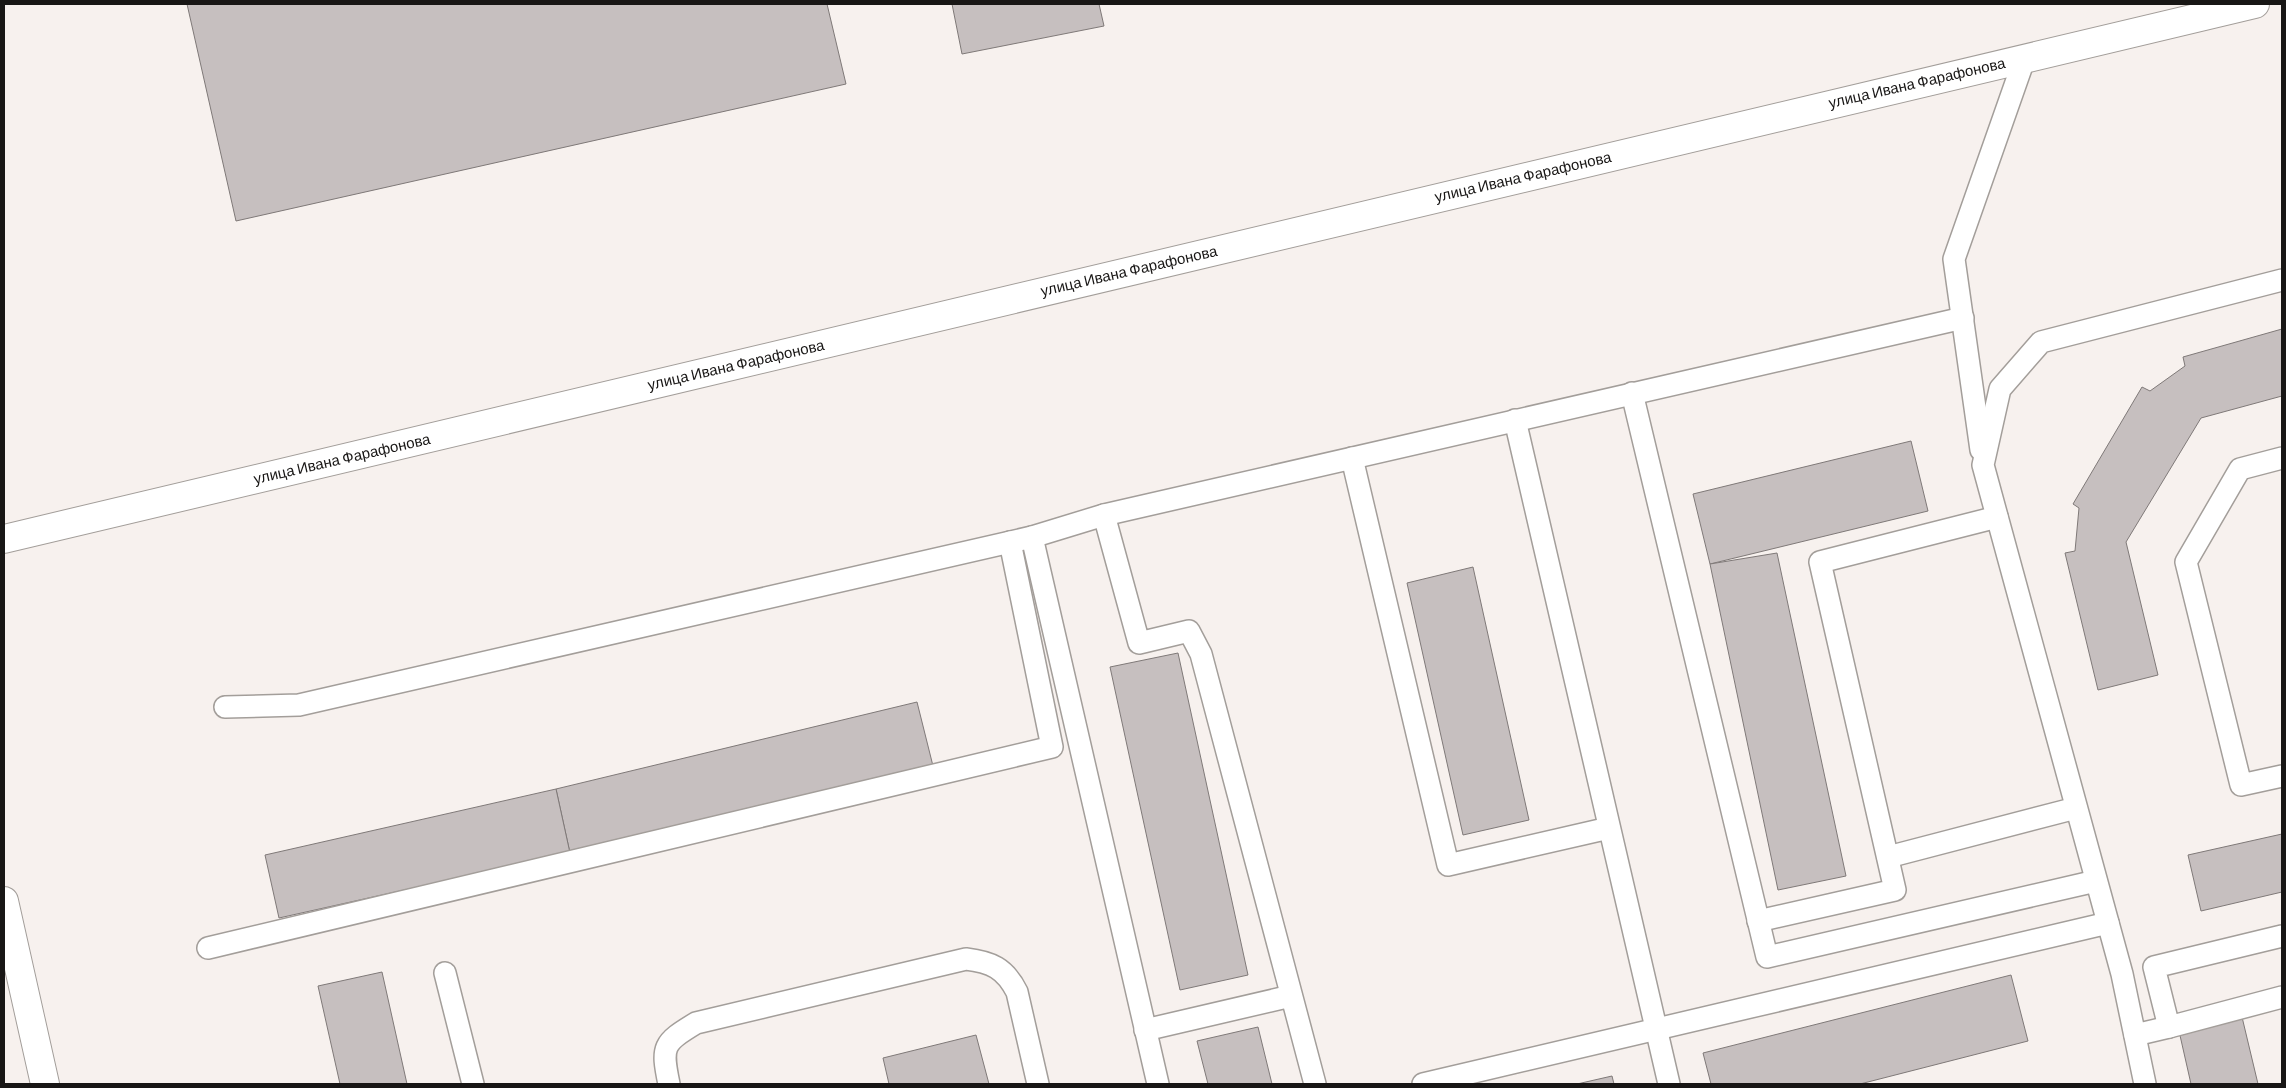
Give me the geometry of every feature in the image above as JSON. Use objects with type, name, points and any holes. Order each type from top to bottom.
[{"type":"street","name":"улица Ивана Фарафонова","points":[[4,538],[2025,57],[2255,4]]},
{"type":"street","points":[[4,901],[45,1084]]},
{"type":"lane","points":[[2025,57],[1954,259],[1983,465],[2122,974],[2145,1084]]},
{"type":"lane","points":[[1983,465],[2000,389],[2041,342],[2282,280]]},
{"type":"lane","points":[[225,707],[299,706],[1032,537],[1104,515],[1963,318]]},
{"type":"lane","points":[[1632,393],[1767,956],[2096,881]]},
{"type":"lane","points":[[1515,420],[1669,1084]]},
{"type":"lane","points":[[1352,458],[1448,865],[1609,828]]},
{"type":"lane","points":[[2282,458],[2240,469],[2186,562],[2241,785],[2282,776]]},
{"type":"lane","points":[[1104,515],[1138,643],[1189,631],[1201,654],[1314,1084]]},
{"type":"lane","points":[[1758,921],[1895,890],[1820,562],[1997,517]]},
{"type":"lane","points":[[1032,537],[1158,1084]]},
{"type":"lane","points":[[208,948],[1052,747],[1010,542]]},
{"type":"lane","points":[[1888,857],[2076,808]]},
{"type":"lane","points":[[1423,1084],[2108,923]]},
{"type":"lane","points":[[2122,974],[2282,936]]},
{"type":"lane","points":[[669,1084],[663,1057],[673,1037],[696,1023],[966,959],[985,961],[1010,978],[1017,992],[1038,1084]]},
{"type":"lane","points":[[2154,966],[2169,1026]]},
{"type":"lane","points":[[445,973],[473,1084]]},
{"type":"lane","points":[[1145,1030],[1291,996]]},
{"type":"lane","points":[[2135,1035],[2282,997]]},
{"type":"building","points":[[187,4],[827,4],[846,84],[236,221]]},
{"type":"building","points":[[952,4],[1099,4],[1104,26],[962,54]]},
{"type":"building","points":[[2282,329],[2282,396],[2201,418],[2126,542],[2158,675],[2098,690],[2065,553],[2075,551],[2079,508],[2073,504],[2142,387],[2150,391],[2185,366],[2183,357]]},
{"type":"building","points":[[1911,441],[1928,511],[1710,564],[1693,494]]},
{"type":"building","points":[[1777,553],[1846,876],[1778,890],[1710,564]]},
{"type":"building","points":[[1473,567],[1529,820],[1463,835],[1407,583]]},
{"type":"building","points":[[1178,653],[1248,975],[1180,990],[1110,667]]},
{"type":"building","points":[[917,702],[933,766],[570,853],[556,789]]},
{"type":"building","points":[[556,789],[570,853],[279,918],[265,855]]},
{"type":"building","points":[[2282,834],[2282,892],[2201,911],[2188,855]]},
{"type":"building","points":[[382,972],[407,1084],[340,1084],[318,986]]},
{"type":"building","points":[[2011,975],[2028,1041],[1860,1084],[1711,1084],[1703,1053]]},
{"type":"building","points":[[2242,1017],[2258,1084],[2191,1084],[2179,1031]]},
{"type":"building","points":[[1258,1027],[1272,1084],[1208,1084],[1197,1041]]},
{"type":"building","points":[[976,1035],[989,1084],[889,1084],[883,1058]]},
{"type":"building","points":[[1612,1076],[1614,1084],[1577,1084]]}]
